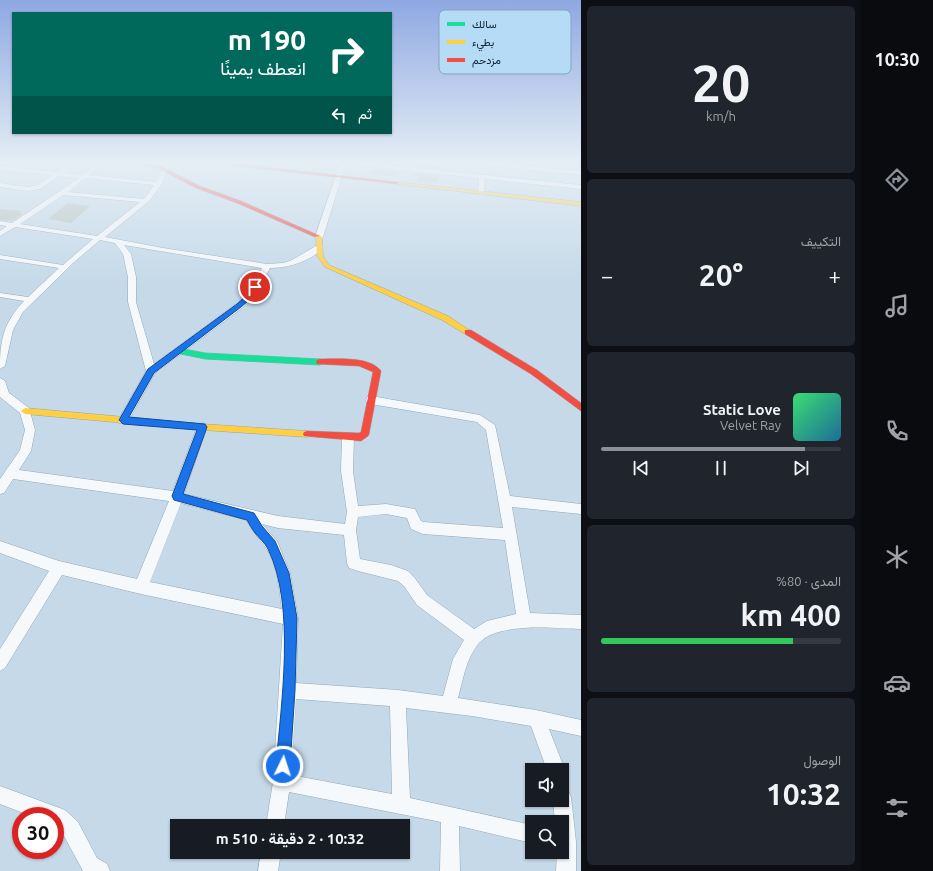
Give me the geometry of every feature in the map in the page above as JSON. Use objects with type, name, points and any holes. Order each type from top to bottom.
[{"type":"street","points":[[0,234],[46,204]]},
{"type":"street","points":[[0,366],[4,336],[14,319],[30,300],[64,267],[142,204]]},
{"type":"street","points":[[243,204],[319,236]]},
{"type":"street","points":[[329,204],[319,236],[319,253],[321,260],[327,266],[445,318],[534,372],[581,408]]},
{"type":"street","points":[[0,223],[267,266],[284,266],[295,262],[319,248]]},
{"type":"street","points":[[118,242],[127,254],[132,277],[132,302],[151,371]]},
{"type":"street","points":[[0,257],[64,267]]},
{"type":"street","points":[[123,420],[151,371],[252,294],[267,266]]},
{"type":"street","points":[[0,295],[30,300]]},
{"type":"street","points":[[0,381],[4,395],[25,411],[202,427],[348,437],[360,437],[365,434],[377,371],[374,367],[366,364],[205,356],[178,351]]},
{"type":"street","points":[[371,400],[480,419],[491,428],[511,535],[524,620]]},
{"type":"street","points":[[0,489],[25,451],[30,430],[25,411]]},
{"type":"street","points":[[141,587],[177,496],[202,427]]},
{"type":"street","points":[[348,437],[347,471],[353,512],[350,530],[354,563],[402,575],[407,579],[417,596],[474,638]]},
{"type":"street","points":[[11,474],[177,496],[278,522],[350,530]]},
{"type":"street","points":[[505,501],[581,509]]},
{"type":"street","points":[[353,512],[395,510],[411,513],[416,525],[423,528],[511,535]]},
{"type":"street","points":[[250,516],[258,529],[272,545],[283,573],[291,618],[282,782],[276,819]]},
{"type":"street","points":[[0,547],[59,568],[141,587],[291,618]]},
{"type":"street","points":[[0,663],[59,568]]},
{"type":"street","points":[[448,705],[461,659],[474,638],[487,628],[524,620],[581,622]]},
{"type":"street","points":[[288,690],[398,698],[536,718],[581,728]]},
{"type":"street","points":[[398,698],[401,806]]},
{"type":"street","points":[[536,718],[553,763]]},
{"type":"street","points":[[282,782],[450,815],[525,832]]},
{"type":"street","points":[[0,795],[58,817],[71,829],[90,865],[100,871]]},
{"type":"street","points":[[450,815],[450,871]]},
{"type":"street","points":[[268,871],[270,859]]},
{"type":"street","points":[[565,859],[566,871]]},
{"type":"building","points":[[67,204],[90,206],[71,223],[48,219]]},
{"type":"building","points":[[0,209],[22,211],[19,213],[23,214],[12,221],[0,220]]},
{"type":"traffic: fast","points":[[179,351],[205,356],[320,362]]},
{"type":"traffic: slow","points":[[317,236],[319,237],[320,256],[327,266],[445,318],[468,332]]},
{"type":"traffic: slow","points":[[25,411],[202,427],[307,434]]},
{"type":"traffic: jam","points":[[243,204],[317,236]]},
{"type":"traffic: jam","points":[[468,332],[534,372],[581,408]]},
{"type":"traffic: jam","points":[[307,434],[361,437],[365,434],[377,371],[373,367],[359,363],[320,362]]},
{"type":"route","points":[[255,287],[252,294],[239,306],[151,371],[123,420],[202,427],[177,496],[250,516],[258,529],[272,545],[283,573],[291,618],[283,766]]}]
